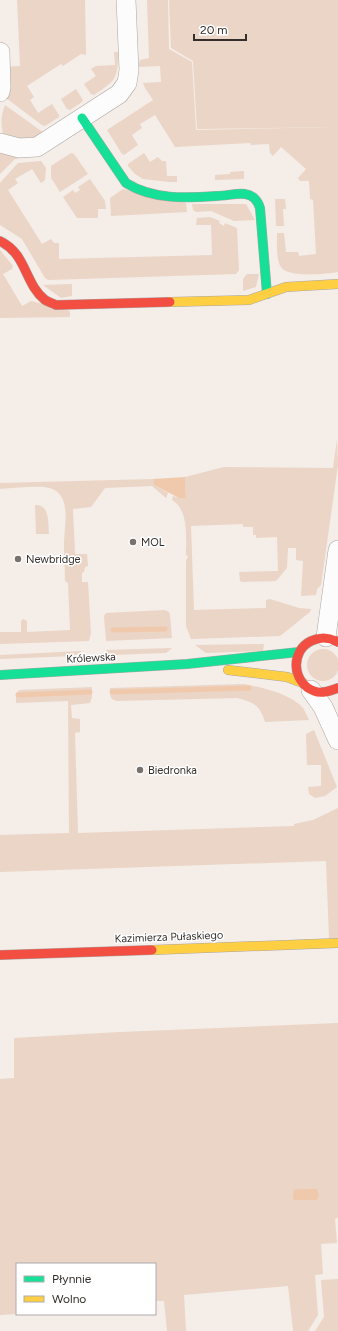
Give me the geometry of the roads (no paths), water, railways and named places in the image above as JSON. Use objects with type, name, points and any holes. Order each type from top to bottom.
[{"type":"street","points":[[0,143],[20,148],[37,147],[119,94],[127,82],[129,70],[126,0]]},
{"type":"street","points":[[0,52],[0,92]]},
{"type":"street","points":[[82,118],[126,183],[133,189],[148,194],[189,197],[245,194],[255,199],[260,208],[267,294]]},
{"type":"street","points":[[0,241],[8,244],[15,250],[42,300],[56,306],[249,300],[286,287],[338,284]]},
{"type":"street","points":[[338,550],[332,640],[315,639],[305,644],[299,652],[296,667],[298,676],[323,707],[338,740]]},
{"type":"street","name":"Królewska","points":[[0,675],[183,665],[271,657],[299,652]]},
{"type":"street","name":"Królewska","points":[[183,665],[287,677],[307,687],[328,692],[338,688]]},
{"type":"street","name":"Kazimierza Pułaskiego","points":[[0,955],[338,943]]},
{"type":"waterway","points":[[113,630],[165,629]]},
{"type":"waterway","points":[[112,692],[249,688]]},
{"type":"waterway","points":[[18,695],[90,692]]},
{"type":"place","name":"MOL","points":[[133,542]]},
{"type":"place","name":"Newbridge","points":[[18,559]]},
{"type":"place","name":"Biedronka","points":[[140,770]]}]
